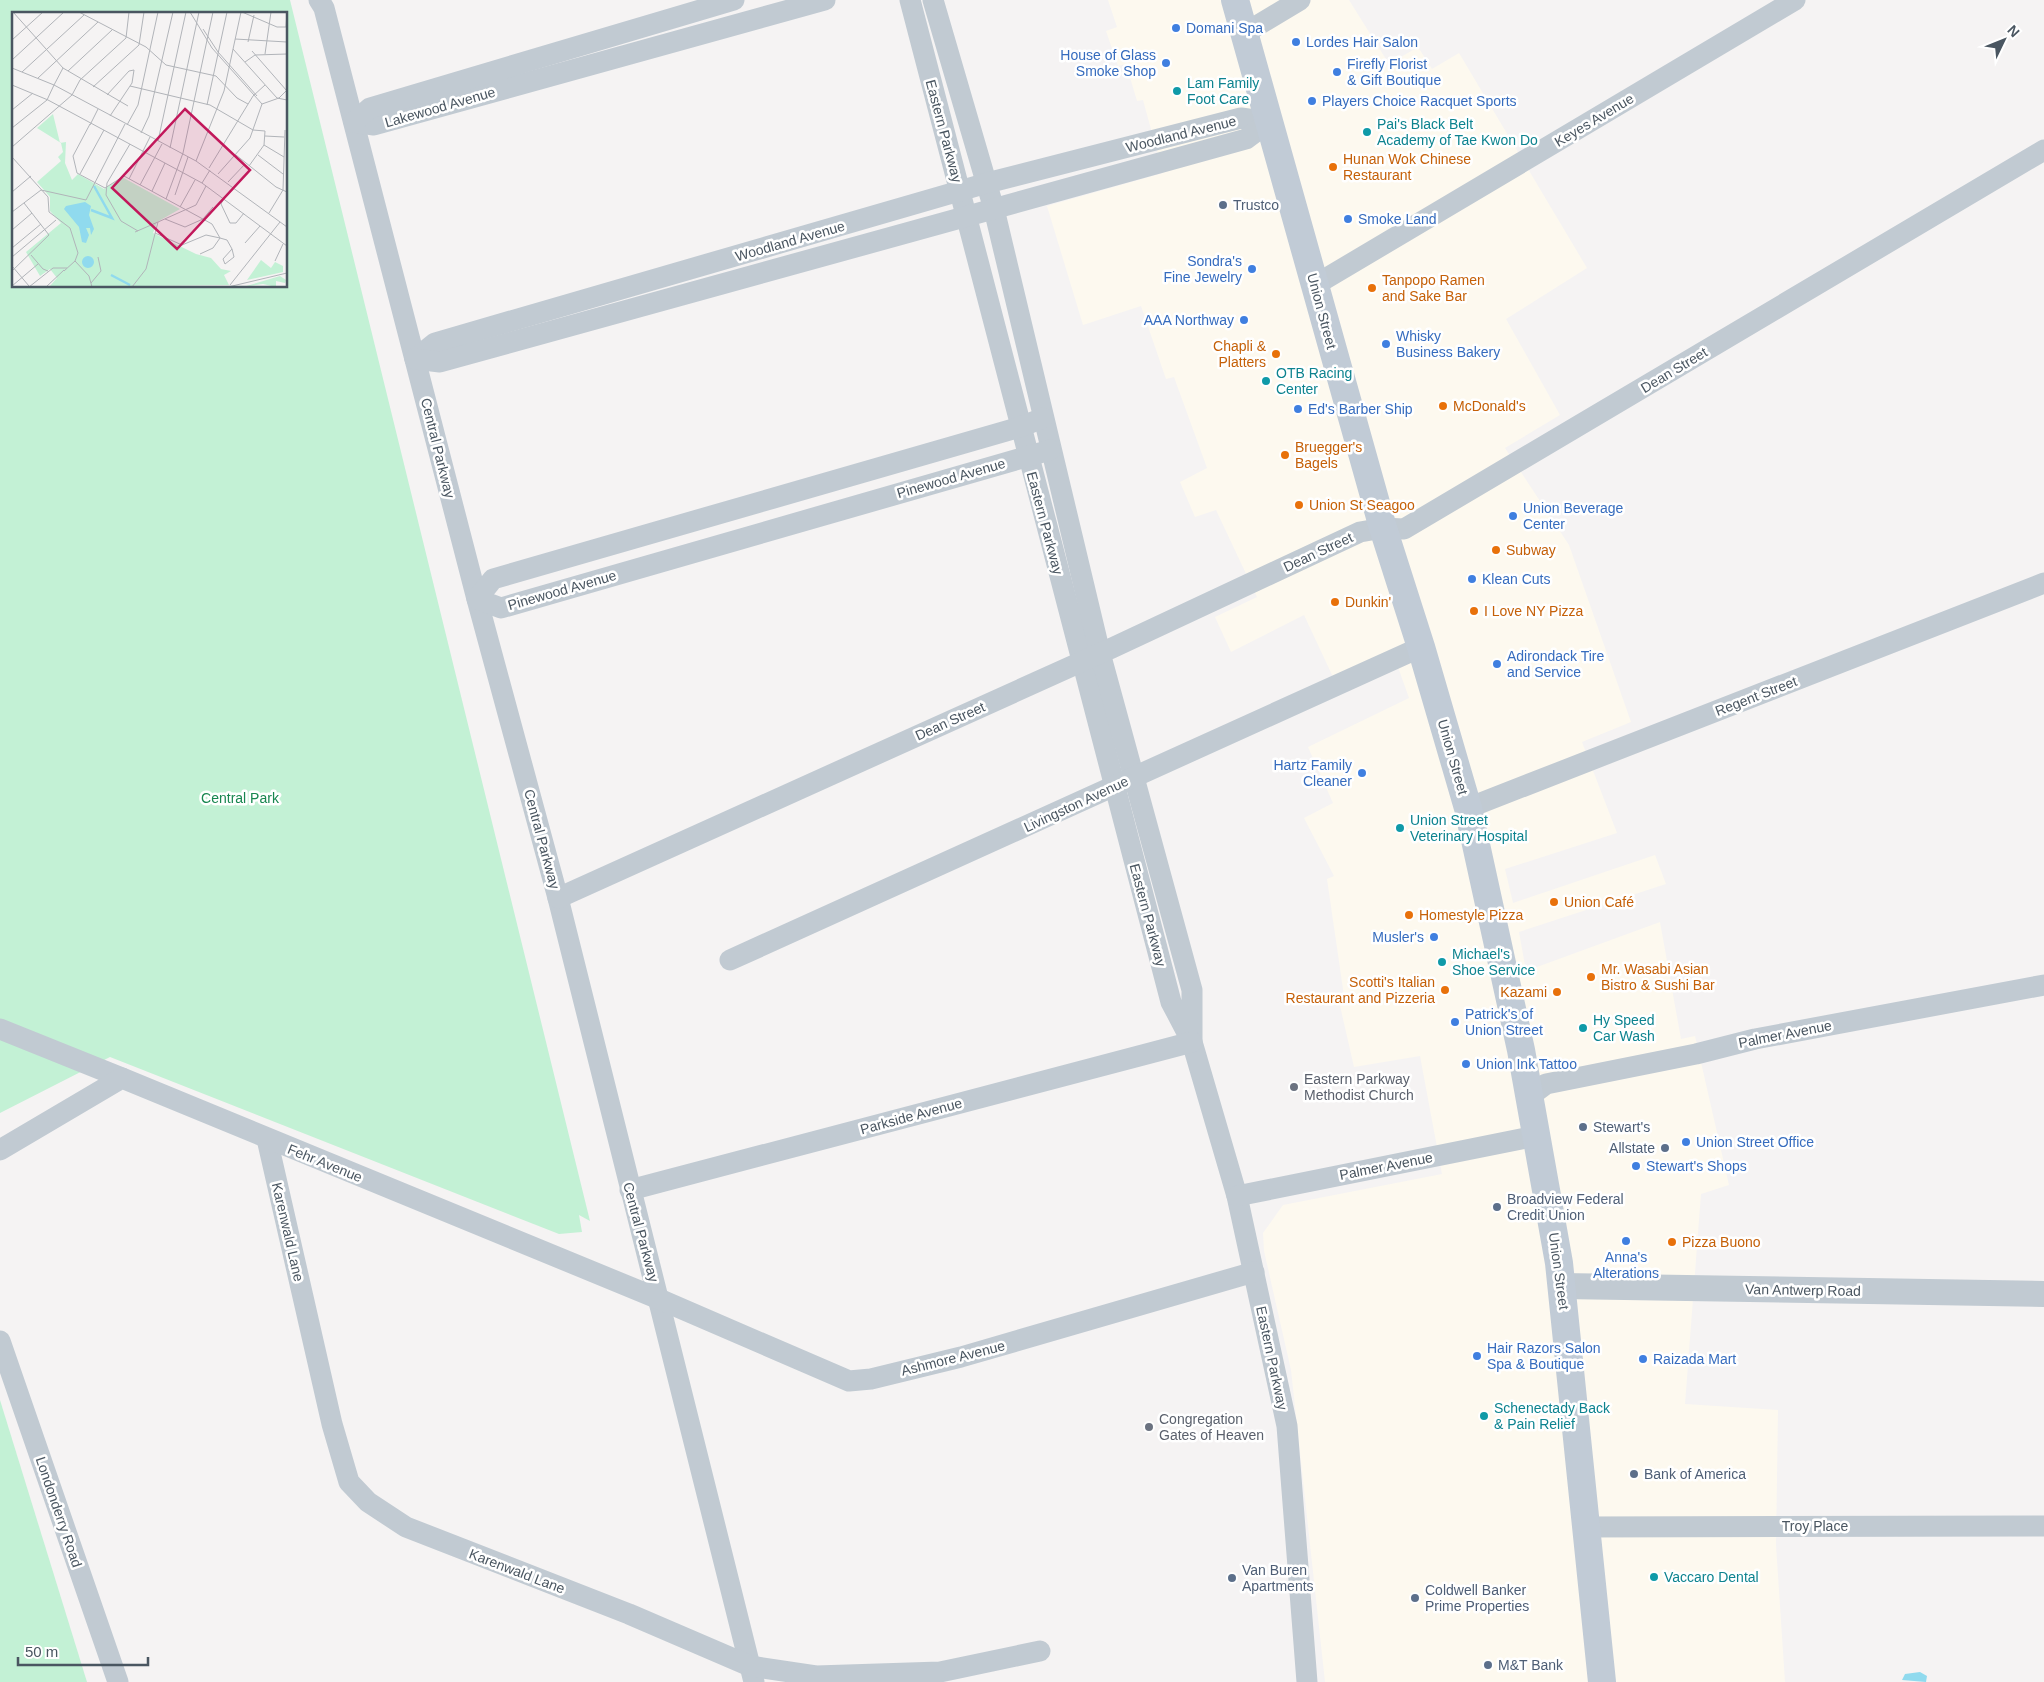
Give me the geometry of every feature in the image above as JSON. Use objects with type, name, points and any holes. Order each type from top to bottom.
[{"type":"main road","name":"Union Street","points":[[1235,0],[1383,528],[1421,647],[1468,808],[1530,1096],[1562,1286],[1602,1682]]},
{"type":"street","name":"Central Parkway","points":[[319,0],[324,8],[477,599],[558,898],[752,1674]]},
{"type":"street","name":"Lakewood Avenue","points":[[354,122],[370,108],[734,0]]},
{"type":"street","name":"Lakewood Avenue","points":[[354,122],[374,125],[825,0]]},
{"type":"street","name":"Eastern Parkway","points":[[910,0],[1027,456],[1091,657],[1134,777],[1192,990],[1192,1042]]},
{"type":"street","name":"Eastern Parkway","points":[[934,0],[994,209],[1043,418],[1091,657],[1114,787],[1171,1002],[1192,1042],[1237,1196],[1254,1272],[1287,1426],[1307,1682]]},
{"type":"street","points":[[1245,33],[1300,0]]},
{"type":"street","name":"Keyes Avenue","points":[[1315,285],[1795,0]]},
{"type":"street","name":"Woodland Avenue","points":[[415,359],[435,343],[987,183],[1241,118],[1269,122]]},
{"type":"street","name":"Woodland Avenue","points":[[415,359],[440,362],[966,217],[1246,139],[1269,122]]},
{"type":"street","name":"Dean Street","points":[[558,898],[1091,657],[1360,532],[1383,528],[1404,530],[2044,150]]},
{"type":"street","points":[[477,599],[493,579],[1020,427],[1043,418]]},
{"type":"street","name":"Pinewood Avenue","points":[[477,599],[501,608],[1050,450]]},
{"type":"street","name":"Regent Street","points":[[1468,808],[2044,583]]},
{"type":"street","name":"Livingston Avenue","points":[[730,960],[1421,647]]},
{"type":"street","name":"Palmer Avenue","points":[[1530,1096],[1546,1084],[1696,1054],[1755,1040],[2044,984]]},
{"type":"street","points":[[0,1029],[122,1078]]},
{"type":"street","name":"Parkside Avenue","points":[[630,1190],[1192,1042]]},
{"type":"street","points":[[0,1150],[122,1078]]},
{"type":"street","name":"Fehr Avenue","points":[[122,1078],[659,1300]]},
{"type":"street","name":"Palmer Avenue","points":[[1237,1196],[1536,1136]]},
{"type":"street","name":"Karenwald Lane","points":[[267,1139],[332,1424],[349,1482],[368,1502],[406,1527],[629,1614],[752,1674],[816,1676],[940,1672],[1040,1651]]},
{"type":"street","name":"Ashmore Avenue","points":[[659,1300],[849,1381],[871,1379],[961,1357],[1254,1272]]},
{"type":"street","name":"Van Antwerp Road","points":[[1562,1286],[2044,1294]]},
{"type":"street","name":"Londonderry Road","points":[[0,1341],[118,1682]]},
{"type":"street","name":"Troy Place","points":[[1586,1527],[2044,1526]]},
{"type":"shaded area","points":[[1108,0],[1349,0],[1389,64],[1418,47],[1432,69],[1459,53],[1587,268],[1506,319],[1560,415],[1505,448],[1569,545],[1631,722],[1582,742],[1617,833],[1505,869],[1513,903],[1655,855],[1666,884],[1519,932],[1526,971],[1660,922],[1681,1039],[1695,1036],[1729,1185],[1701,1194],[1685,1404],[1778,1410],[1776,1545],[1785,1682],[1325,1682],[1291,1370],[1264,1251],[1263,1233],[1283,1205],[1442,1174],[1420,1056],[1354,1067],[1338,997],[1344,996],[1327,879],[1334,876],[1304,818],[1333,803],[1308,747],[1409,698],[1398,667],[1333,677],[1304,615],[1231,652],[1215,617],[1257,597],[1216,510],[1195,517],[1180,482],[1207,468],[1174,377],[1166,379],[1141,306],[1083,325],[1047,206],[1163,173],[1143,100],[1137,101],[1126,64],[1118,66],[1106,31],[1117,27]]},
{"type":"green space","name":"Central Park","points":[[0,0],[290,0],[590,1221],[579,1215],[582,1232],[559,1234],[110,1057],[0,1113]]},
{"type":"green space","points":[[0,1400],[87,1682],[0,1682]]},
{"type":"water","points":[[1920,1672],[1927,1676],[1926,1682],[1902,1680],[1905,1674]]},
{"type":"place","name":"Domani Spa","points":[[1176,28]]},
{"type":"place","name":"Lordes Hair Salon","points":[[1296,42]]},
{"type":"place","name":"House of Glass Smoke Shop","points":[[1166,63]]},
{"type":"place","name":"Firefly Florist & Gift Boutique","points":[[1337,72]]},
{"type":"place","name":"Lam Family Foot Care","points":[[1177,91]]},
{"type":"place","name":"Players Choice Racquet Sports","points":[[1312,101]]},
{"type":"place","name":"Pai's Black Belt Academy of Tae Kwon Do","points":[[1367,132]]},
{"type":"place","name":"Hunan Wok Chinese Restaurant","points":[[1333,167]]},
{"type":"place","name":"Trustco","points":[[1223,205]]},
{"type":"place","name":"Smoke Land","points":[[1348,219]]},
{"type":"place","name":"Sondra's Fine Jewelry","points":[[1252,269]]},
{"type":"place","name":"Tanpopo Ramen and Sake Bar","points":[[1372,288]]},
{"type":"place","name":"AAA Northway","points":[[1244,320]]},
{"type":"place","name":"Whisky Business Bakery","points":[[1386,344]]},
{"type":"place","name":"Chapli & Platters","points":[[1276,354]]},
{"type":"place","name":"OTB Racing Center","points":[[1266,381]]},
{"type":"place","name":"McDonald's","points":[[1443,406]]},
{"type":"place","name":"Ed's Barber Ship","points":[[1298,409]]},
{"type":"place","name":"Bruegger's Bagels","points":[[1285,455]]},
{"type":"place","name":"Union St Seagoo","points":[[1299,505]]},
{"type":"place","name":"Union Beverage Center","points":[[1513,516]]},
{"type":"place","name":"Subway","points":[[1496,550]]},
{"type":"place","name":"Klean Cuts","points":[[1472,579]]},
{"type":"place","name":"Dunkin'","points":[[1335,602]]},
{"type":"place","name":"I Love NY Pizza","points":[[1474,611]]},
{"type":"place","name":"Adirondack Tire and Service","points":[[1497,664]]},
{"type":"place","name":"Hartz Family Cleaner","points":[[1362,773]]},
{"type":"place","name":"Union Street Veterinary Hospital","points":[[1400,828]]},
{"type":"place","name":"Union Café","points":[[1554,902]]},
{"type":"place","name":"Homestyle Pizza","points":[[1409,915]]},
{"type":"place","name":"Musler's","points":[[1434,937]]},
{"type":"place","name":"Michael's Shoe Service","points":[[1442,962]]},
{"type":"place","name":"Mr. Wasabi Asian Bistro & Sushi Bar","points":[[1591,977]]},
{"type":"place","name":"Scotti's Italian Restaurant and Pizzeria","points":[[1445,990]]},
{"type":"place","name":"Kazami","points":[[1557,992]]},
{"type":"place","name":"Patrick's of Union Street","points":[[1455,1022]]},
{"type":"place","name":"Hy Speed Car Wash","points":[[1583,1028]]},
{"type":"place","name":"Union Ink Tattoo","points":[[1466,1064]]},
{"type":"place","name":"Eastern Parkway Methodist Church","points":[[1294,1087]]},
{"type":"place","name":"Stewart's","points":[[1583,1127]]},
{"type":"place","name":"Union Street Office","points":[[1686,1142]]},
{"type":"place","name":"Allstate","points":[[1665,1148]]},
{"type":"place","name":"Stewart's Shops","points":[[1636,1166]]},
{"type":"place","name":"Broadview Federal Credit Union","points":[[1497,1207]]},
{"type":"place","name":"Anna's Alterations","points":[[1626,1241]]},
{"type":"place","name":"Pizza Buono","points":[[1672,1242]]},
{"type":"place","name":"Hair Razors Salon Spa & Boutique","points":[[1477,1356]]},
{"type":"place","name":"Raizada Mart","points":[[1643,1359]]},
{"type":"place","name":"Schenectady Back & Pain Relief","points":[[1484,1416]]},
{"type":"place","name":"Congregation Gates of Heaven","points":[[1149,1427]]},
{"type":"place","name":"Bank of America","points":[[1634,1474]]},
{"type":"place","name":"Vaccaro Dental","points":[[1654,1577]]},
{"type":"place","name":"Van Buren Apartments","points":[[1232,1578]]},
{"type":"place","name":"Coldwell Banker Prime Properties","points":[[1415,1598]]},
{"type":"place","name":"M&T Bank","points":[[1488,1665]]}]
